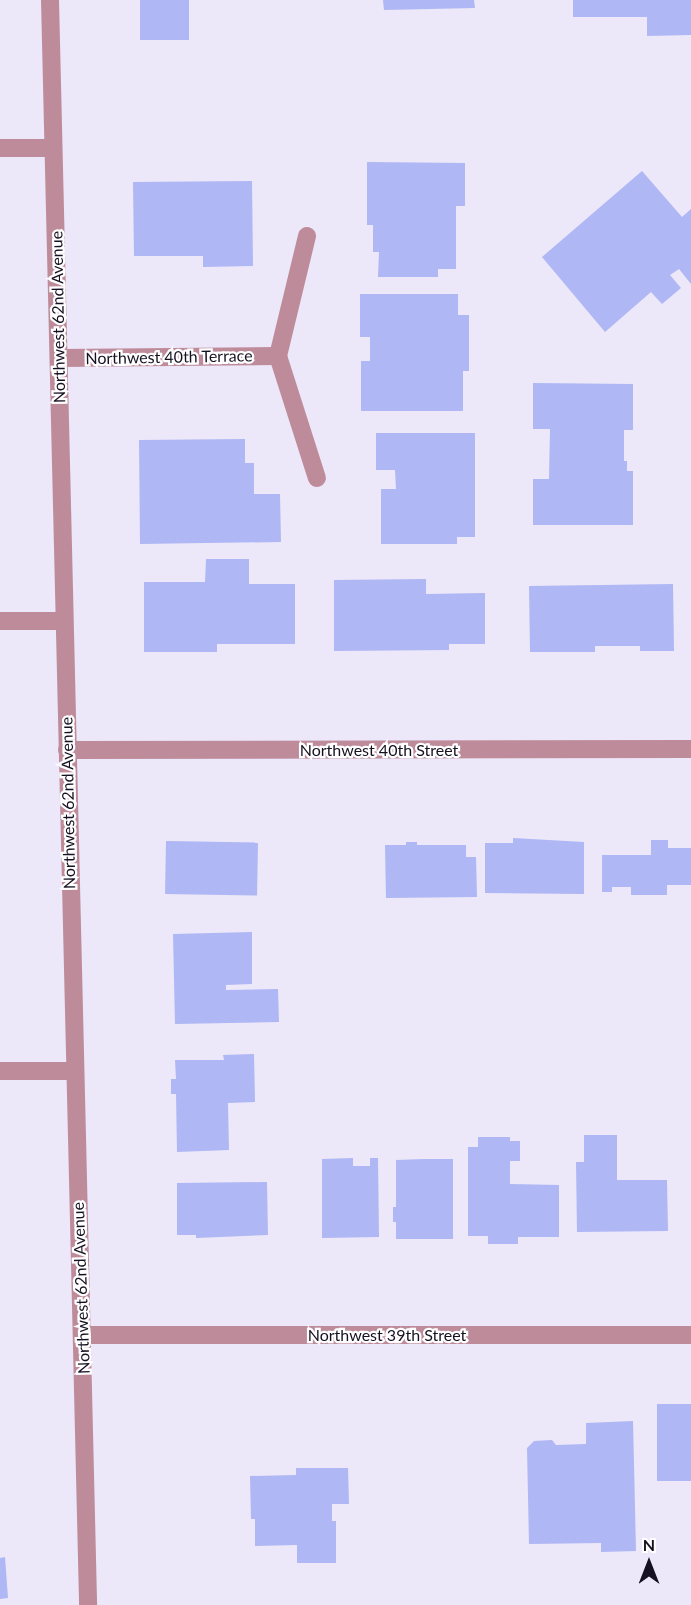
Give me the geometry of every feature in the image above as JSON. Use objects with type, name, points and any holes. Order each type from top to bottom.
[{"type":"street","name":"Northwest 62nd Avenue","points":[[50,0],[88,1605]]},
{"type":"street","points":[[0,148],[53,148]]},
{"type":"street","points":[[307,236],[279,356],[317,478]]},
{"type":"street","name":"Northwest 40th Terrace","points":[[60,358],[279,356]]},
{"type":"street","points":[[0,621],[63,621]]},
{"type":"street","name":"Northwest 40th Street","points":[[68,750],[691,749]]},
{"type":"street","points":[[0,1071],[74,1071]]},
{"type":"street","name":"Northwest 39th Street","points":[[82,1335],[691,1335]]},
{"type":"building","points":[[140,0],[189,0],[189,40],[140,40]]},
{"type":"building","points":[[383,0],[474,0],[475,8],[384,10]]},
{"type":"building","points":[[573,0],[691,0],[691,35],[647,36],[647,17],[573,17]]},
{"type":"building","points":[[367,162],[465,163],[465,206],[456,206],[456,269],[438,269],[438,277],[378,277],[379,252],[373,252],[373,225],[367,225]]},
{"type":"building","points":[[642,171],[682,217],[691,209],[691,284],[679,269],[670,275],[681,288],[662,304],[651,292],[605,332],[542,257]]},
{"type":"building","points":[[252,181],[253,266],[203,267],[203,256],[134,256],[133,182]]},
{"type":"building","points":[[360,294],[458,294],[458,315],[469,315],[469,371],[463,371],[463,411],[361,411],[361,361],[370,361],[370,337],[360,337]]},
{"type":"building","points":[[533,383],[633,384],[633,430],[624,430],[624,461],[627,461],[627,471],[633,471],[633,525],[533,525],[533,479],[549,479],[550,429],[533,429]]},
{"type":"building","points":[[376,433],[475,433],[475,537],[457,537],[457,544],[381,544],[381,489],[396,489],[395,470],[376,470]]},
{"type":"building","points":[[245,439],[245,463],[254,463],[254,494],[280,494],[281,542],[140,544],[139,440]]},
{"type":"building","points":[[206,559],[249,559],[249,584],[295,584],[295,644],[217,644],[217,652],[144,652],[144,582],[205,582]]},
{"type":"building","points":[[426,579],[426,594],[485,593],[485,644],[449,644],[449,650],[334,651],[334,580]]},
{"type":"building","points":[[673,584],[674,651],[640,651],[640,646],[595,646],[595,652],[530,652],[529,586]]},
{"type":"building","points":[[513,838],[584,842],[584,894],[485,893],[485,843],[513,843]]},
{"type":"building","points":[[651,840],[668,840],[668,848],[691,848],[691,885],[667,885],[667,895],[631,895],[631,887],[612,887],[612,892],[602,892],[602,855],[651,855]]},
{"type":"building","points":[[166,841],[258,843],[257,896],[165,894]]},
{"type":"building","points":[[406,842],[417,842],[417,845],[466,845],[466,857],[476,857],[477,897],[386,898],[385,845],[406,845]]},
{"type":"building","points":[[252,932],[252,984],[226,985],[226,990],[278,989],[279,1022],[175,1024],[173,934]]},
{"type":"building","points":[[254,1054],[255,1102],[228,1103],[229,1150],[177,1152],[176,1094],[171,1094],[171,1079],[176,1079],[175,1060],[224,1060],[223,1055]]},
{"type":"building","points":[[584,1135],[617,1135],[617,1180],[667,1180],[668,1231],[577,1232],[576,1162],[584,1162]]},
{"type":"building","points":[[478,1137],[510,1137],[510,1141],[520,1141],[520,1161],[510,1161],[510,1184],[559,1185],[559,1237],[518,1237],[518,1244],[488,1244],[488,1236],[468,1236],[468,1147],[478,1147]]},
{"type":"building","points":[[353,1158],[353,1166],[370,1166],[370,1158],[378,1158],[379,1237],[322,1238],[322,1159]]},
{"type":"building","points":[[453,1159],[453,1239],[396,1239],[393,1207],[396,1207],[396,1160]]},
{"type":"building","points":[[267,1182],[268,1235],[196,1238],[196,1235],[177,1235],[177,1183]]},
{"type":"building","points":[[657,1404],[691,1404],[691,1481],[657,1481]]},
{"type":"building","points":[[633,1421],[636,1551],[601,1552],[601,1543],[529,1544],[527,1448],[534,1441],[552,1440],[556,1445],[586,1444],[586,1423]]},
{"type":"building","points":[[296,1468],[348,1468],[349,1504],[332,1504],[332,1521],[336,1521],[336,1563],[297,1563],[297,1545],[255,1546],[255,1519],[251,1519],[250,1476],[296,1475]]},
{"type":"building","points":[[5,1557],[8,1598],[0,1599],[0,1558]]}]
